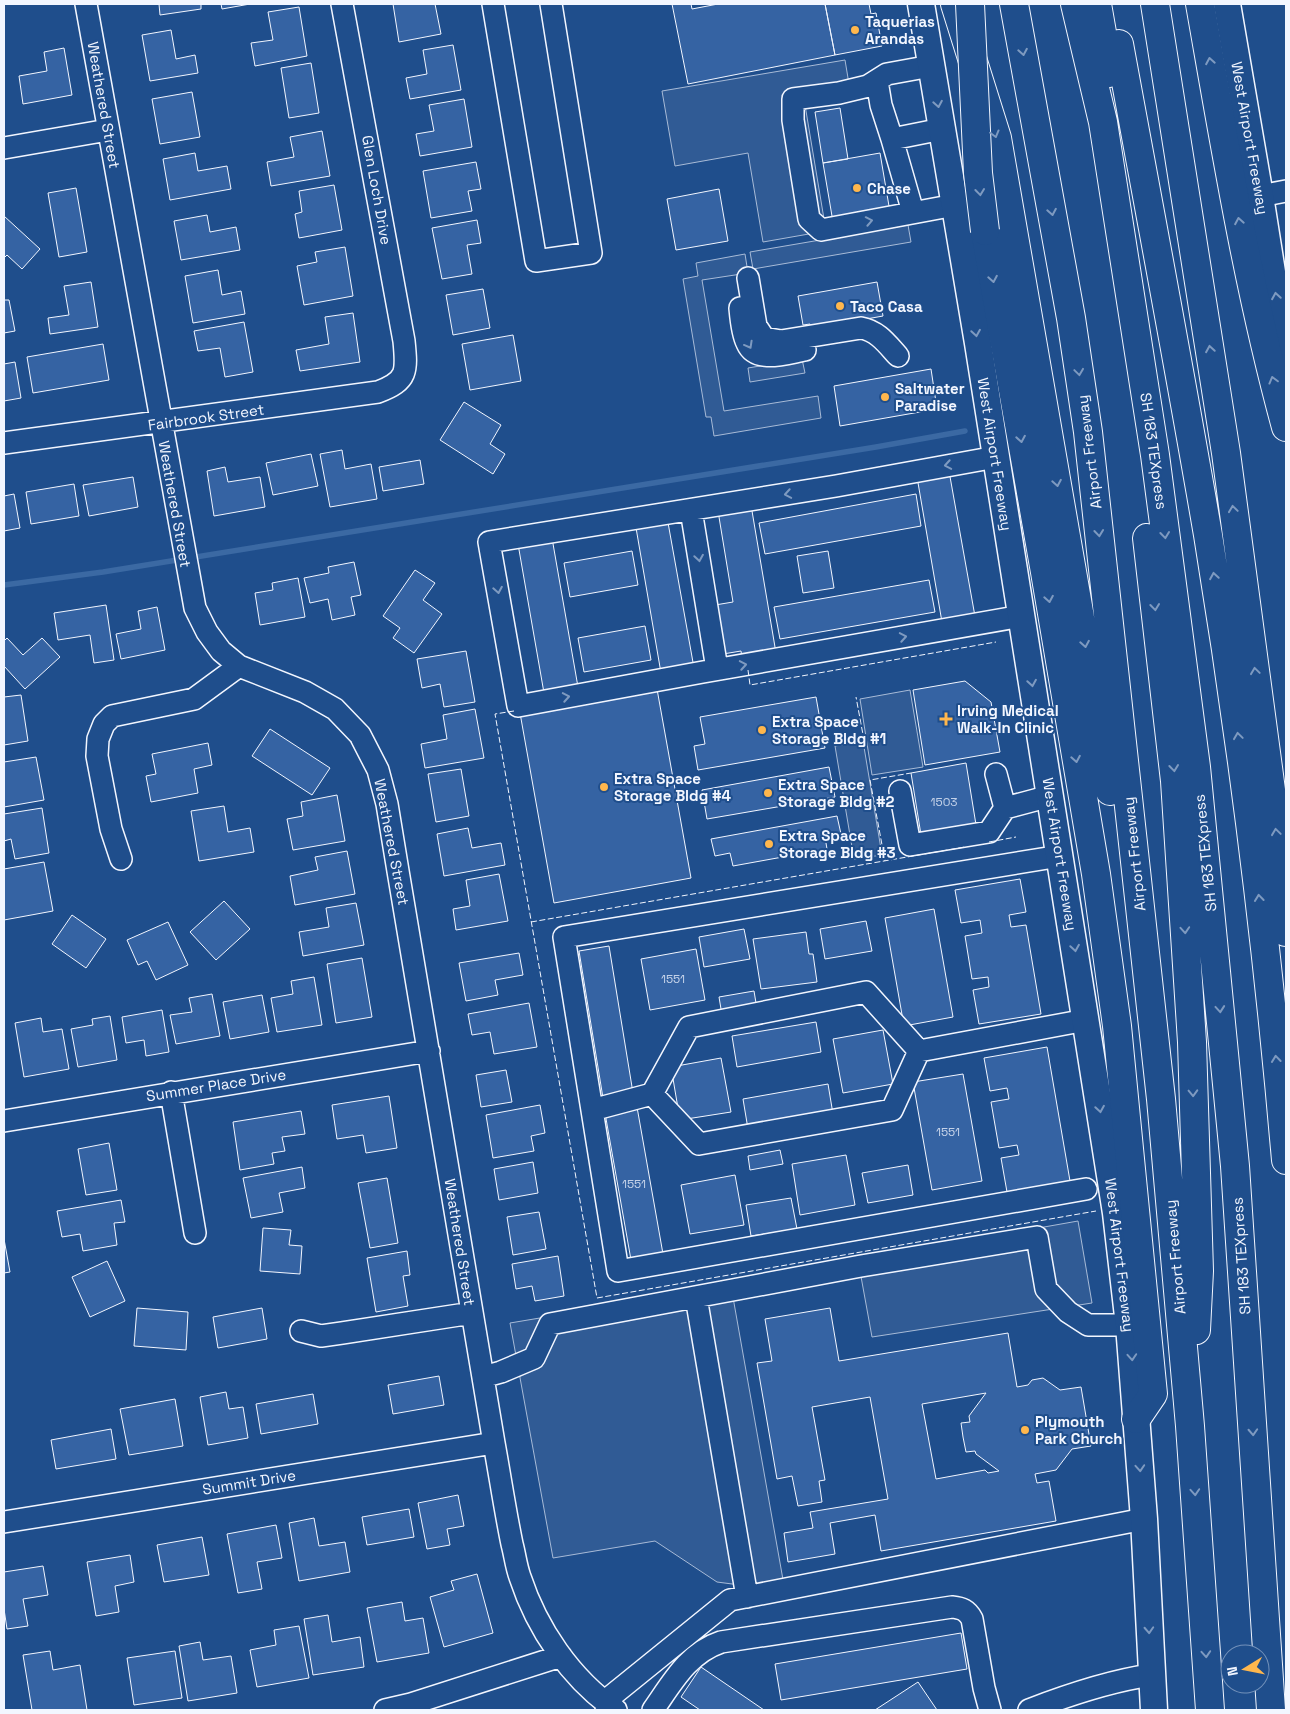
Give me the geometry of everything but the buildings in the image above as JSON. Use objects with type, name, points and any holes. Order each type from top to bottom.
[{"type":"highway","points":[[955,4],[997,138],[1118,841],[1137,885]]},
{"type":"highway","points":[[970,4],[978,173],[985,231],[1096,874],[1117,1026],[1153,1394],[1136,1419]]},
{"type":"highway","name":"Airport Freeway","points":[[1014,4],[1071,318],[1088,432],[1161,1099],[1190,1426],[1210,1710]]},
{"type":"highway","points":[[1074,4],[1089,128],[1138,462],[1175,781],[1192,1042],[1199,1271],[1190,1426]]},
{"type":"highway","name":"SH 183 TEXpress","points":[[1074,4],[1103,122],[1155,455],[1196,767],[1235,1166],[1271,1710]]},
{"type":"highway","name":"SH 183 TEXpress","points":[[1097,4],[1178,499],[1196,632],[1221,847],[1248,1122],[1274,1473],[1277,1562],[1286,1698]]},
{"type":"highway","points":[[1111,4],[1208,536],[1236,721],[1257,882],[1286,1160]]},
{"type":"highway","points":[[1155,4],[1226,453],[1278,850],[1286,932]]},
{"type":"highway","points":[[1200,4],[1243,244],[1268,359],[1286,427]]},
{"type":"main road","name":"West Airport Freeway","points":[[921,4],[1022,616],[1024,650],[1060,856],[1116,1213],[1129,1325],[1144,1519],[1154,1710]]},
{"type":"main road","name":"West Airport Freeway","points":[[1228,4],[1286,361]]},
{"type":"street","name":"Weathered Street","points":[[86,4],[195,608],[207,632],[221,651],[238,666],[305,692],[335,709],[360,735],[378,770],[387,804],[494,1443],[510,1533],[520,1576],[535,1616],[561,1656],[586,1686],[610,1706]]},
{"type":"street","name":"Glen Loch Drive","points":[[342,4],[404,341],[406,362],[403,377]]},
{"type":"street","points":[[493,4],[536,261],[590,253],[551,4]]},
{"type":"street","points":[[931,66],[887,74],[868,86],[839,93],[793,99],[793,120],[809,219],[821,230],[955,205]]},
{"type":"street","points":[[877,81],[881,105],[913,212]]},
{"type":"street","points":[[892,139],[942,129]]},
{"type":"street","points":[[4,148],[108,130]]},
{"type":"street","points":[[1260,196],[1286,191]]},
{"type":"street","points":[[742,280],[746,342],[752,352],[763,356],[774,355],[863,340],[883,339],[898,356]]},
{"type":"street","name":"Fairbrook Street","points":[[4,443],[378,392],[392,387],[403,377]]},
{"type":"street","points":[[996,457],[691,510],[489,542],[518,706],[1022,616]]},
{"type":"street","points":[[691,510],[717,669]]},
{"type":"street","points":[[121,859],[112,829],[97,756],[98,739],[104,724],[112,716],[194,699],[238,666]]},
{"type":"street","points":[[996,774],[1005,808]]},
{"type":"street","points":[[900,791],[910,845],[989,832],[1005,808],[1050,796]]},
{"type":"street","points":[[1060,856],[564,937],[618,1271],[1086,1189]]},
{"type":"street","points":[[592,1110],[652,1094],[689,1027],[866,992],[919,1051]]},
{"type":"street","points":[[919,1051],[1086,1020]]},
{"type":"street","name":"Summer Place Drive","points":[[4,1121],[170,1092],[429,1051]]},
{"type":"street","points":[[652,1094],[699,1144],[892,1110],[919,1051]]},
{"type":"street","points":[[170,1092],[195,1233]]},
{"type":"street","points":[[483,1377],[501,1372],[534,1358],[550,1324],[862,1266],[1037,1237],[1046,1289],[1068,1312],[1088,1325],[1129,1325]]},
{"type":"street","points":[[696,1297],[747,1597]]},
{"type":"street","points":[[301,1331],[321,1336],[342,1334],[472,1313]]},
{"type":"street","name":"Summit Drive","points":[[4,1522],[494,1443]]},
{"type":"street","points":[[610,1706],[730,1600],[1144,1519]]},
{"type":"street","points":[[653,1710],[687,1663],[700,1652],[721,1642],[952,1607],[969,1613],[972,1619],[984,1688],[990,1710]]},
{"type":"street","points":[[386,1710],[411,1704],[561,1656]]},
{"type":"street","points":[[1029,1710],[1090,1689],[1130,1678],[1151,1675]]},
{"type":"shaded area","points":[[845,60],[849,84],[803,93],[826,231],[763,242],[748,153],[675,166],[662,91]]},
{"type":"shaded area","points":[[908,225],[911,242],[753,269],[750,252]]},
{"type":"shaded area","points":[[745,254],[748,273],[702,280],[724,411],[818,396],[821,418],[714,436],[711,417],[706,417],[683,279],[698,276],[696,263]]},
{"type":"shaded area","points":[[802,359],[805,373],[750,382],[748,368]]},
{"type":"shaded area","points":[[910,690],[923,767],[872,775],[860,699]]},
{"type":"shaded area","points":[[863,741],[882,855],[854,859],[835,746]]},
{"type":"shaded area","points":[[1078,1221],[1092,1303],[872,1337],[858,1260]]},
{"type":"shaded area","points":[[731,1286],[785,1591],[717,1582],[655,1541],[553,1558],[510,1323]]},
{"type":"waterway","points":[[4,585],[103,572],[965,431]]},
{"type":"fence","points":[[748,670],[750,685],[996,642]]},
{"type":"fence","points":[[846,743],[864,740],[856,697]]},
{"type":"fence","points":[[514,711],[495,714],[597,1298],[1096,1211]]},
{"type":"fence","points":[[885,861],[870,780],[911,773]]},
{"type":"fence","points":[[989,842],[1016,837]]},
{"type":"fence","points":[[531,922],[965,847]]},
{"type":"place","name":"Taquerias Arandas","points":[[855,30]]},
{"type":"place","name":"Chase","points":[[857,188]]},
{"type":"place","name":"Taco Casa","points":[[840,306]]},
{"type":"place","name":"Saltwater Paradise","points":[[885,397]]},
{"type":"place","name":"Irving Medical Walk-In Clinic","points":[[946,719]]},
{"type":"place","name":"Extra Space Storage Bldg #1","points":[[762,730]]},
{"type":"place","name":"Extra Space Storage Bldg #4","points":[[604,787]]},
{"type":"place","name":"Extra Space Storage Bldg #2","points":[[768,793]]},
{"type":"place","name":"Extra Space Storage Bldg #3","points":[[769,844]]},
{"type":"place","name":"Plymouth Park Church","points":[[1025,1430]]}]
